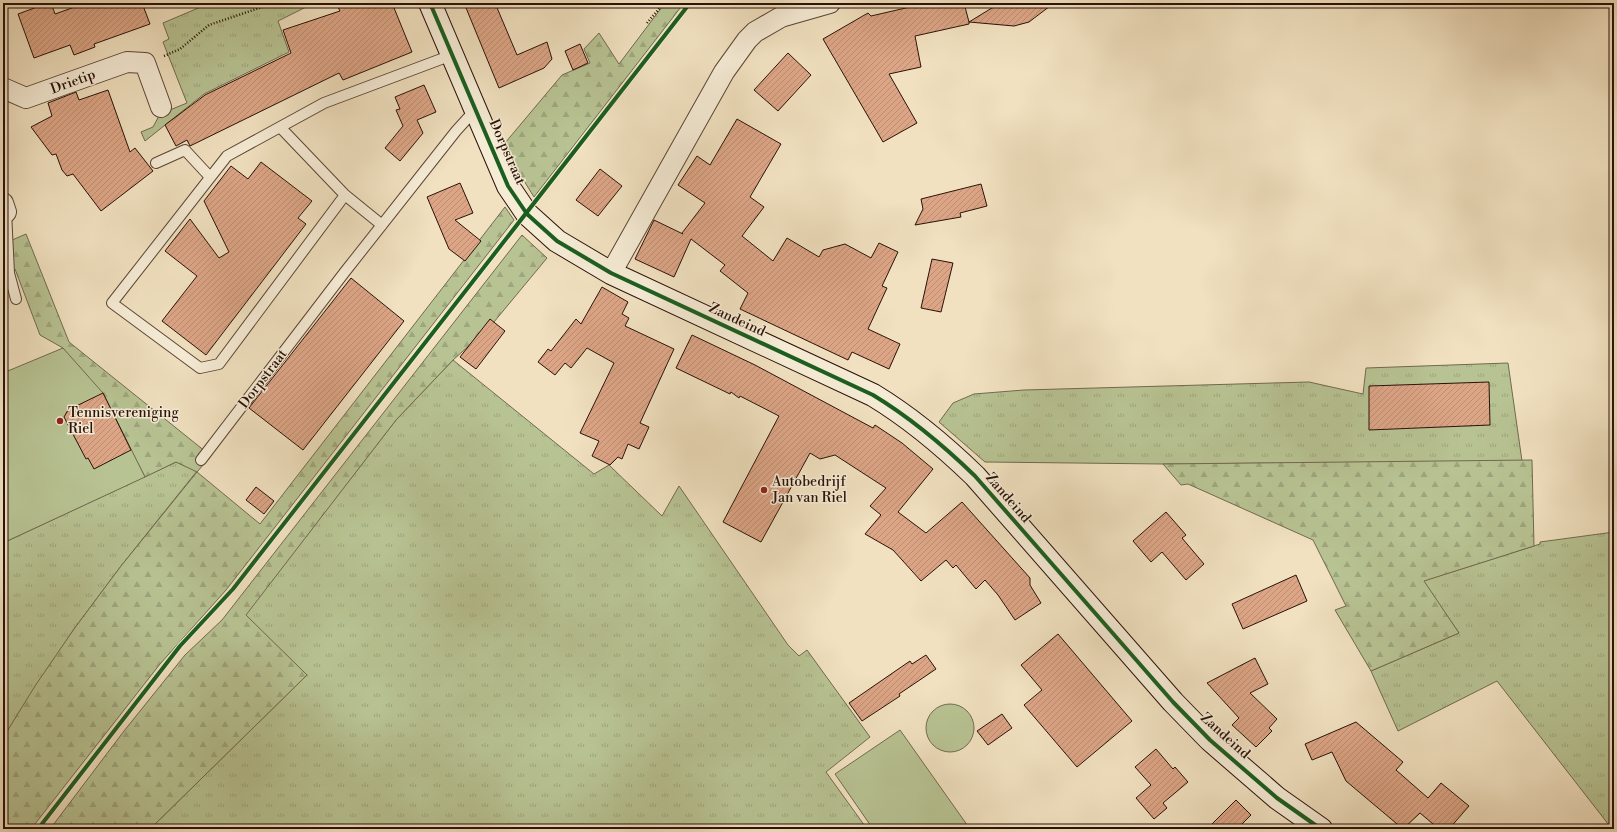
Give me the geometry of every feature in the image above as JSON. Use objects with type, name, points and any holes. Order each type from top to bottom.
[{"type":"street","name":"Dorpstraat","points":[[430,3],[506,182],[527,214],[557,241],[611,273]]},
{"type":"street","points":[[611,273],[724,72],[747,40],[755,32],[781,17],[830,3]]},
{"type":"street","name":"Drietip","points":[[3,88],[26,98],[127,62],[145,63]]},
{"type":"street","points":[[145,63],[161,107]]},
{"type":"street","name":"Zandeind","points":[[611,273],[873,396],[911,419],[951,453],[975,476],[1173,702],[1210,740],[1277,798],[1321,829]]},
{"type":"lane","points":[[345,195],[219,364],[200,368],[112,303],[227,156],[324,103],[452,55]]},
{"type":"lane","name":"Dorpstraat","points":[[201,460],[382,225],[456,131],[475,110]]},
{"type":"lane","points":[[280,127],[345,195],[382,225]]},
{"type":"lane","points":[[156,163],[185,150],[210,177]]},
{"type":"lane","points":[[5,208],[9,273],[16,299]]},
{"type":"path","points":[[145,63],[180,49],[209,25],[274,3]]},
{"type":"path","points":[[648,24],[664,3]]},
{"type":"green space","points":[[210,3],[314,3],[278,21],[289,52],[204,94],[145,141],[141,132],[153,127],[160,114],[187,103],[163,42],[169,39],[163,23]]},
{"type":"green space","points":[[665,3],[684,3],[534,197],[518,171],[505,143],[562,75],[590,63],[584,49],[599,33],[619,64]]},
{"type":"green space","points":[[505,207],[514,220],[226,590],[160,664],[31,829],[3,829],[3,738],[35,686],[74,629],[121,566],[197,472],[260,524]]},
{"type":"green space","points":[[26,234],[69,342],[211,456],[197,472],[176,462],[145,477],[131,450],[63,348],[40,335],[15,269],[3,273],[3,244]]},
{"type":"green space","points":[[522,235],[547,258],[489,328],[453,360],[396,420],[246,615],[307,675],[150,829],[50,829],[124,731],[185,655],[222,620]]},
{"type":"green space","name":"Tennisvereniging Riel","points":[[63,348],[103,393],[145,477],[3,543],[3,373]]},
{"type":"green space","points":[[453,360],[594,474],[609,465],[662,516],[679,486],[788,645],[799,656],[807,650],[870,737],[826,772],[867,829],[150,829],[307,675],[245,615],[396,420]]},
{"type":"green space","points":[[1508,363],[1522,461],[1163,464],[985,462],[939,422],[953,403],[974,394],[1024,390],[1309,382],[1363,394],[1366,368]]},
{"type":"green space","points":[[1532,460],[1534,546],[1424,581],[1459,633],[1371,671],[1335,610],[1346,606],[1313,540],[1188,484],[1181,485],[1163,464]]},
{"type":"green space","points":[[176,462],[197,471],[121,566],[74,629],[3,738],[3,543]]},
{"type":"green space","points":[[1614,532],[1614,829],[1612,829],[1497,681],[1398,731],[1371,671],[1459,633],[1423,581],[1540,544],[1540,542]]},
{"type":"green space","points":[[950,704],[959,706],[967,711],[972,719],[974,728],[972,737],[967,745],[959,750],[950,752],[941,750],[933,745],[928,737],[926,728],[928,719],[933,711],[941,706]]},
{"type":"green space","points":[[900,730],[970,829],[873,829],[835,774]]},
{"type":"building","points":[[51,3],[55,14],[86,3],[142,3],[150,24],[94,44],[95,47],[74,55],[70,45],[34,58],[18,14]]},
{"type":"building","points":[[336,3],[392,3],[412,52],[343,80],[339,73],[190,146],[187,140],[176,146],[165,125],[205,95],[291,53],[283,30],[340,11]]},
{"type":"building","points":[[464,3],[495,3],[517,55],[547,42],[552,59],[544,68],[499,88]]},
{"type":"building","points":[[909,3],[938,3],[939,7],[964,3],[969,24],[915,36],[921,67],[889,74],[917,123],[883,142],[823,39],[868,13],[871,16],[910,7]]},
{"type":"building","points":[[1000,3],[1054,3],[1029,22],[1014,26],[969,22]]},
{"type":"building","points":[[580,44],[588,63],[573,70],[565,51]]},
{"type":"building","points":[[788,53],[811,75],[778,111],[754,90]]},
{"type":"building","points":[[424,85],[436,112],[417,120],[423,133],[400,161],[385,148],[403,126],[396,110],[400,109],[395,97]]},
{"type":"building","points":[[108,90],[130,152],[135,148],[153,171],[101,211],[73,174],[67,176],[62,170],[56,154],[52,155],[31,127],[52,116],[48,103],[76,92],[79,100]]},
{"type":"building","points":[[737,119],[781,144],[750,197],[764,207],[742,236],[773,261],[787,238],[819,257],[823,250],[845,244],[871,258],[879,243],[898,252],[882,286],[887,288],[868,329],[900,344],[889,369],[852,352],[848,360],[740,309],[748,293],[720,271],[725,265],[691,239],[674,277],[635,259],[654,220],[683,234],[682,233],[705,203],[678,185],[697,156],[710,165]]},
{"type":"building","points":[[261,162],[312,201],[298,218],[306,224],[206,355],[162,321],[197,276],[165,251],[190,219],[219,258],[229,252],[204,201],[231,166],[248,179]]},
{"type":"building","points":[[600,169],[622,186],[598,216],[576,200]]},
{"type":"building","points":[[460,183],[473,213],[455,220],[481,241],[465,261],[449,249],[427,197]]},
{"type":"building","points":[[981,184],[987,206],[960,213],[961,217],[915,225],[923,209],[921,199]]},
{"type":"building","points":[[932,259],[953,263],[941,312],[921,308]]},
{"type":"building","points":[[351,278],[404,321],[303,450],[249,408]]},
{"type":"building","points":[[602,287],[628,302],[622,314],[629,318],[625,326],[674,349],[640,423],[649,427],[639,449],[628,444],[622,459],[618,457],[610,465],[592,456],[599,441],[580,433],[614,363],[587,348],[571,368],[565,363],[555,375],[538,362],[548,349],[551,351],[576,319],[581,324]]},
{"type":"building","points":[[490,319],[505,331],[476,369],[460,357]]},
{"type":"building","points":[[692,335],[755,365],[873,428],[875,425],[902,443],[933,469],[898,512],[926,533],[962,502],[1030,578],[1030,585],[1041,603],[1015,620],[998,595],[985,580],[976,589],[956,565],[953,568],[946,560],[921,581],[893,550],[865,534],[881,515],[870,506],[886,488],[835,455],[820,459],[810,453],[761,542],[723,522],[779,416],[740,396],[739,398],[731,392],[730,394],[676,368]]},
{"type":"building","points":[[1489,382],[1490,425],[1369,430],[1369,386]]},
{"type":"building","points":[[103,393],[131,450],[94,469],[88,458],[86,459],[64,417],[68,410]]},
{"type":"building","points":[[256,487],[274,501],[264,514],[246,500]]},
{"type":"building","points":[[1166,512],[1186,535],[1182,538],[1204,564],[1186,580],[1162,552],[1151,562],[1133,541]]},
{"type":"building","points":[[1296,575],[1307,601],[1243,629],[1232,604]]},
{"type":"building","points":[[1058,634],[1132,721],[1077,767],[1024,705],[1042,690],[1021,665]]},
{"type":"building","points":[[926,655],[936,669],[899,694],[900,696],[862,721],[849,703],[910,661],[912,664]]},
{"type":"building","points":[[1255,658],[1268,684],[1250,693],[1277,719],[1269,728],[1272,731],[1256,747],[1232,725],[1239,718],[1207,683]]},
{"type":"building","points":[[1002,714],[1012,728],[988,745],[977,731]]},
{"type":"building","points":[[1356,722],[1403,762],[1396,770],[1428,798],[1441,783],[1469,806],[1449,829],[1439,829],[1420,813],[1403,829],[1346,781],[1332,752],[1312,760],[1305,744]]},
{"type":"building","points":[[1156,749],[1173,769],[1175,767],[1188,782],[1163,803],[1167,808],[1154,819],[1136,798],[1151,785],[1135,767]]},
{"type":"building","points":[[1236,800],[1251,815],[1237,829],[1207,829]]},
{"type":"cycle path","points":[[430,3],[508,186],[527,214],[557,241],[611,273],[873,395],[914,423],[939,443],[975,476],[1173,702],[1210,740],[1277,798],[1321,829]]},
{"type":"cycle path","points":[[38,829],[180,646],[233,589],[690,3]]},
{"type":"place","name":"Tennisvereniging Riel","points":[[60,421]]},
{"type":"place","name":"Autobedrijf Jan van Riel","points":[[764,490]]}]
